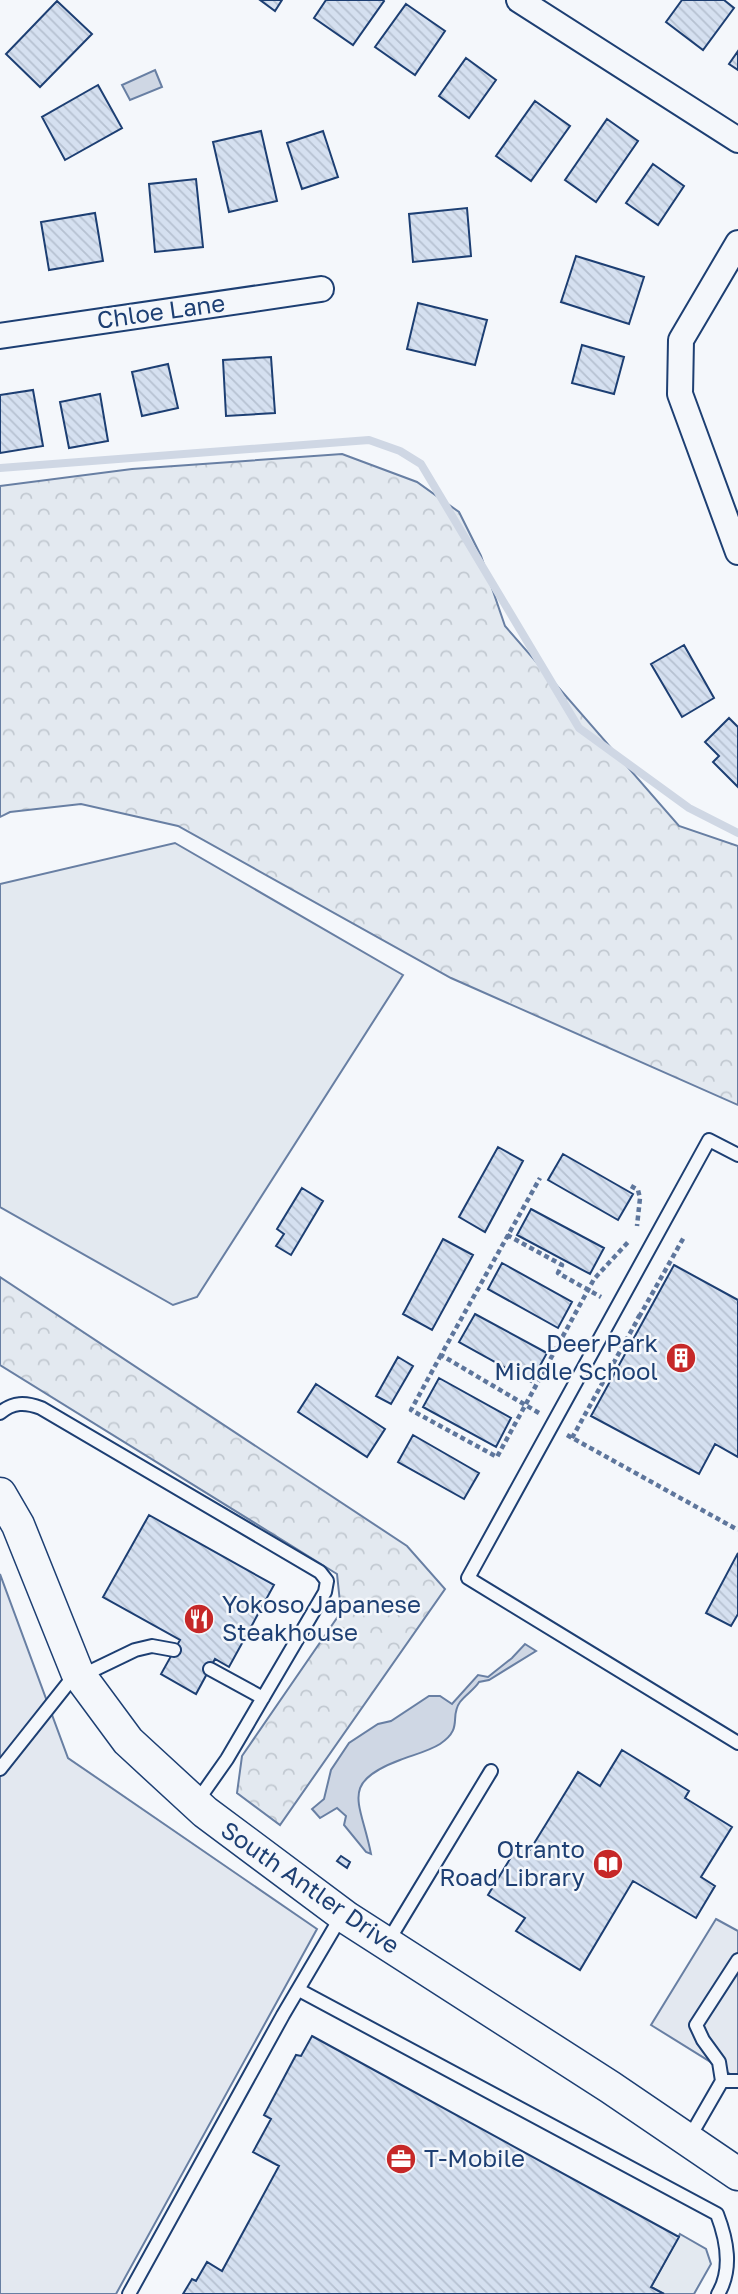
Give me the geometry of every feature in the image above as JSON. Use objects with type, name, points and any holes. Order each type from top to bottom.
[{"type":"street","points":[[519,0],[738,140]]},
{"type":"street","points":[[738,243],[681,340],[680,394],[738,552]]},
{"type":"street","name":"Chloe Lane","points":[[0,336],[321,289]]},
{"type":"street","name":"South Antler Drive","points":[[0,1494],[18,1525],[79,1674],[128,1741],[196,1804],[343,1914],[738,2174]]},
{"type":"lane","points":[[738,1155],[709,1140],[468,1578],[738,1743]]},
{"type":"lane","points":[[0,1413],[6,1408],[25,1402],[41,1408],[320,1572],[327,1581],[325,1592],[263,1698],[227,1759],[196,1804]]},
{"type":"lane","points":[[0,1769],[79,1674],[135,1650],[152,1646],[174,1650]]},
{"type":"lane","points":[[210,1669],[263,1698]]},
{"type":"lane","points":[[387,1943],[491,1771]]},
{"type":"lane","points":[[129,2294],[283,2015],[343,1914]]},
{"type":"lane","points":[[688,2140],[722,2081],[719,2063],[696,2025],[738,1960]]},
{"type":"lane","points":[[299,1990],[717,2214],[727,2239],[726,2281],[718,2294]]},
{"type":"lane","points":[[722,2081],[738,2081]]},
{"type":"path","points":[[540,1178],[411,1409],[497,1457],[594,1279],[636,1233],[640,1198],[638,1190],[631,1186]]},
{"type":"path","points":[[639,1317],[684,1237]]},
{"type":"path","points":[[441,1355],[536,1409],[551,1427],[738,1530]]},
{"type":"green space","points":[[342,454],[417,482],[459,512],[481,556],[505,626],[679,826],[738,846],[738,1105],[451,978],[178,826],[81,804],[10,812],[0,817],[0,486],[132,469]]},
{"type":"green space","points":[[175,843],[403,975],[197,1297],[173,1305],[0,1207],[0,884]]},
{"type":"green space","points":[[0,1277],[407,1546],[445,1589],[280,1825],[237,1793],[242,1756],[341,1612],[337,1574],[0,1365]]},
{"type":"green space","points":[[680,2234],[706,2249],[711,2264],[694,2294],[664,2294],[651,2287]]},
{"type":"shaded area","points":[[155,70],[162,87],[130,100],[122,85]]},
{"type":"shaded area","points":[[0,1574],[68,1758],[317,1929],[116,2294],[0,2294]]},
{"type":"shaded area","points":[[525,1644],[536,1651],[489,1680],[479,1682],[457,1707],[454,1728],[447,1738],[431,1749],[381,1769],[368,1777],[361,1786],[359,1807],[371,1854],[366,1852],[344,1825],[346,1816],[337,1808],[320,1818],[312,1809],[324,1799],[331,1770],[349,1743],[378,1724],[391,1721],[429,1696],[440,1696],[452,1704],[478,1675],[488,1677]]},
{"type":"shaded area","points":[[716,1919],[738,1931],[738,2079],[651,2025]]},
{"type":"building","points":[[260,0],[282,0],[275,11]]},
{"type":"building","points":[[326,0],[384,1],[353,45],[314,18]]},
{"type":"building","points":[[682,0],[724,0],[734,8],[703,50],[666,22]]},
{"type":"building","points":[[57,1],[92,34],[40,87],[6,54]]},
{"type":"building","points":[[406,4],[445,31],[415,75],[375,47]]},
{"type":"building","points":[[738,51],[738,70],[729,64]]},
{"type":"building","points":[[466,58],[496,80],[469,118],[439,96]]},
{"type":"building","points":[[98,85],[122,128],[65,160],[42,117]]},
{"type":"building","points":[[535,101],[570,126],[531,181],[496,156]]},
{"type":"building","points":[[607,119],[638,141],[596,202],[565,180]]},
{"type":"building","points":[[261,131],[277,201],[229,212],[213,142]]},
{"type":"building","points":[[323,131],[338,177],[302,189],[287,143]]},
{"type":"building","points":[[653,164],[684,186],[658,225],[626,203]]},
{"type":"building","points":[[196,179],[203,247],[155,252],[149,184]]},
{"type":"building","points":[[467,208],[471,256],[413,262],[409,214]]},
{"type":"building","points":[[95,213],[103,261],[49,270],[41,222]]},
{"type":"building","points":[[576,256],[644,277],[629,324],[561,302]]},
{"type":"building","points":[[418,303],[487,320],[475,365],[407,349]]},
{"type":"building","points":[[582,345],[624,357],[614,394],[572,383]]},
{"type":"building","points":[[271,357],[275,413],[226,416],[223,360]]},
{"type":"building","points":[[168,364],[178,408],[142,416],[132,372]]},
{"type":"building","points":[[33,390],[43,446],[0,453],[0,395]]},
{"type":"building","points":[[100,394],[108,441],[69,448],[60,402]]},
{"type":"building","points":[[684,645],[714,698],[682,717],[651,664]]},
{"type":"building","points":[[729,718],[738,727],[738,787],[713,762],[719,756],[705,742]]},
{"type":"building","points":[[498,1147],[523,1161],[485,1232],[459,1217]]},
{"type":"building","points":[[563,1154],[633,1194],[618,1220],[548,1180]]},
{"type":"building","points":[[302,1188],[323,1201],[291,1255],[276,1246],[284,1234],[277,1229]]},
{"type":"building","name":"Deer Park Middle School","points":[[531,1209],[604,1248],[590,1274],[517,1235]]},
{"type":"building","name":"Deer Park Middle School","points":[[443,1239],[473,1255],[432,1330],[403,1314]]},
{"type":"building","name":"Deer Park Middle School","points":[[502,1263],[572,1302],[558,1328],[488,1289]]},
{"type":"building","name":"Deer Park Middle School","points":[[674,1265],[738,1300],[738,1457],[715,1444],[699,1474],[591,1416]]},
{"type":"building","name":"Deer Park Middle School","points":[[475,1314],[547,1353],[531,1382],[459,1342]]},
{"type":"building","points":[[398,1357],[413,1366],[391,1404],[376,1396]]},
{"type":"building","name":"Deer Park Middle School","points":[[439,1378],[511,1418],[496,1447],[423,1407]]},
{"type":"building","points":[[316,1384],[385,1429],[367,1457],[298,1412]]},
{"type":"building","points":[[413,1435],[479,1473],[464,1499],[398,1462]]},
{"type":"building","name":"Yokoso Japanese Steakhouse","points":[[149,1515],[274,1585],[229,1667],[215,1659],[196,1694],[161,1674],[180,1640],[103,1597]]},
{"type":"building","points":[[738,1553],[738,1614],[731,1626],[706,1613]]},
{"type":"building","name":"Otranto Road Library","points":[[622,1750],[689,1791],[685,1798],[732,1827],[701,1877],[715,1886],[696,1918],[633,1881],[580,1970],[516,1931],[525,1918],[488,1895],[519,1844],[530,1850],[578,1772],[600,1786]]},
{"type":"building","points":[[341,1856],[350,1862],[347,1868],[337,1861]]},
{"type":"building","name":"T-Mobile","points":[[312,2036],[679,2237],[651,2287],[664,2294],[183,2294],[192,2279],[196,2281],[207,2262],[222,2271],[279,2166],[253,2152],[271,2119],[264,2115],[296,2055],[301,2056]]},
{"type":"waterway","points":[[0,468],[369,440],[400,451],[421,464],[579,728],[689,808],[738,833]]},
{"type":"place","name":"Deer Park Middle School","points":[[681,1358]]},
{"type":"place","name":"Yokoso Japanese Steakhouse","points":[[199,1619]]},
{"type":"place","name":"Otranto Road Library","points":[[608,1864]]},
{"type":"place","name":"T-Mobile","points":[[401,2159]]}]
